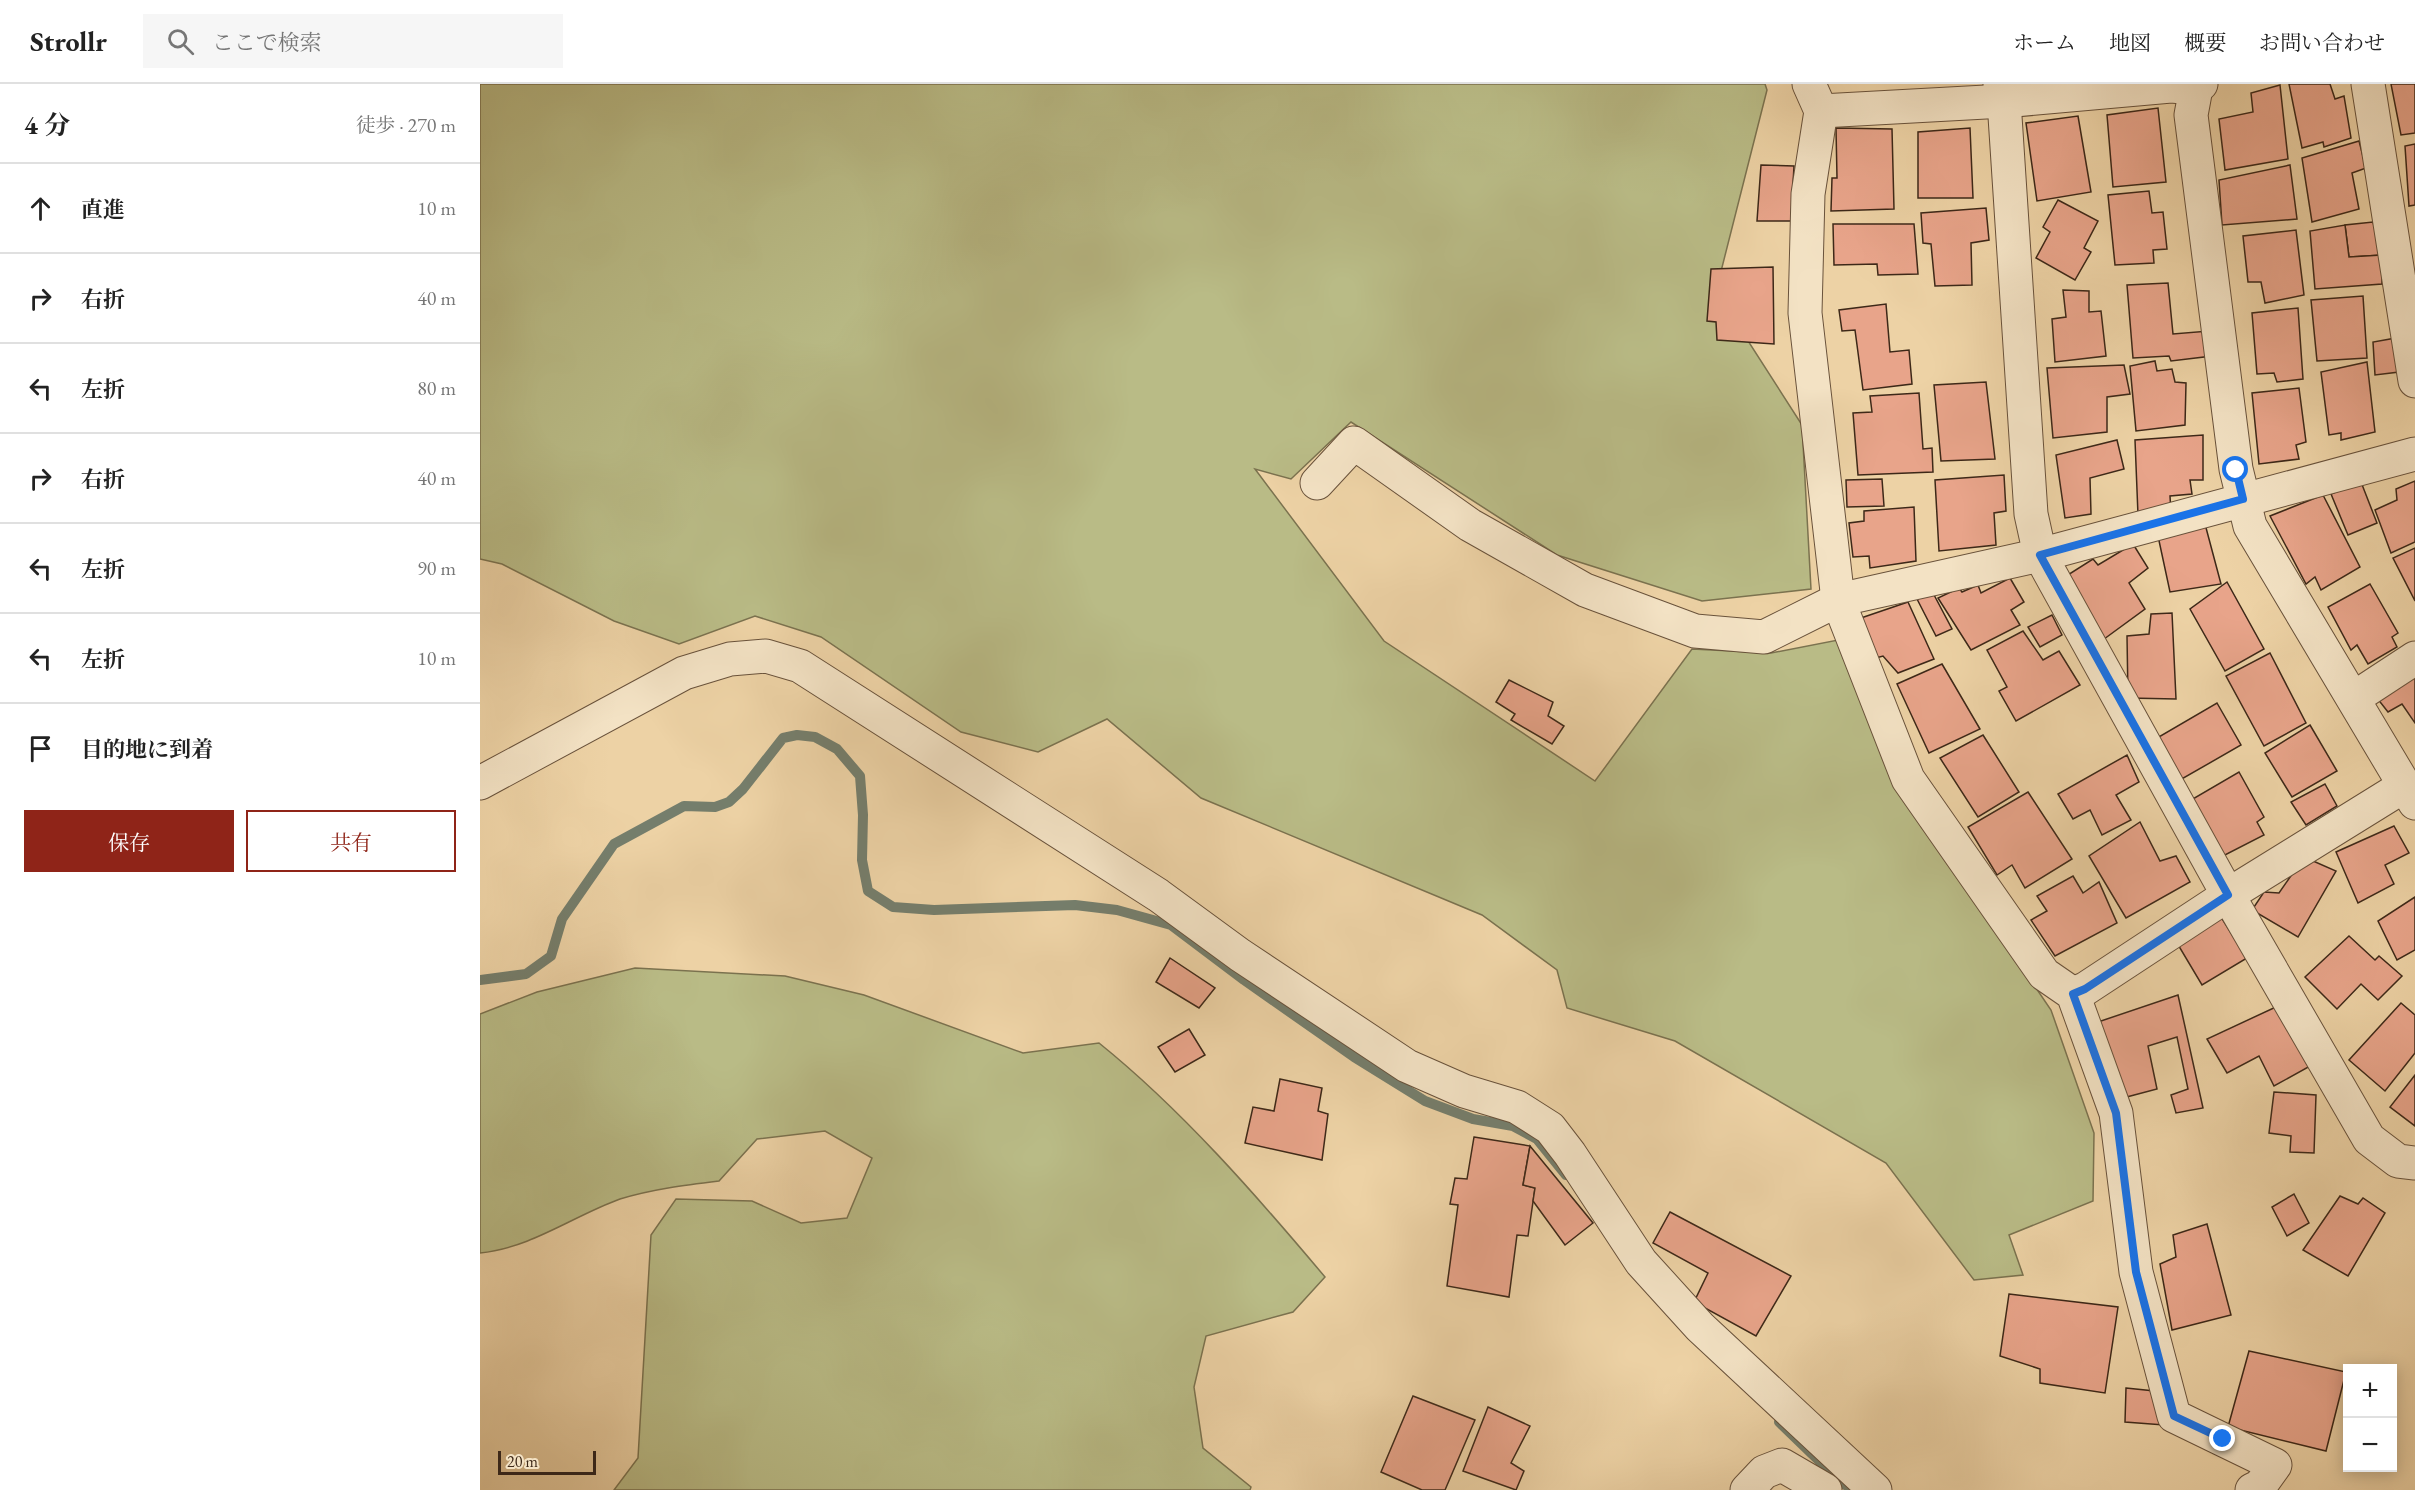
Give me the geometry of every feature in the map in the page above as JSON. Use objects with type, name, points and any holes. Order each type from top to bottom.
[{"type":"street","points":[[2368,84],[2415,381]]},
{"type":"street","points":[[2073,994],[2085,989],[2228,895],[2410,795],[2250,526],[2236,470],[2191,115],[2199,86],[1815,98],[1808,194],[1805,314],[1838,600],[1908,779],[2044,974],[2073,994],[2116,1113],[2136,1272],[2174,1416],[2275,1465],[2260,1486],[2252,1490]]},
{"type":"street","points":[[2002,92],[2031,514],[2040,555],[2228,895],[2369,1139],[2398,1161],[2415,1163]]},
{"type":"street","points":[[1317,483],[1354,443],[1470,525],[1585,590],[1695,631],[1764,637],[1838,600],[2040,555],[2415,454]]},
{"type":"street","points":[[480,783],[684,673],[730,659],[766,656],[800,666],[1158,895],[1266,973],[1407,1066],[1464,1090],[1517,1107],[1550,1128],[1570,1154],[1641,1262],[1700,1327],[1875,1490]]},
{"type":"street","points":[[2354,698],[2415,658]]},
{"type":"street","points":[[1747,1490],[1764,1472],[1782,1465],[1825,1490]]},
{"type":"green space","points":[[480,84],[1765,84],[1767,90],[1716,291],[1802,425],[1811,589],[1702,601],[1557,555],[1351,422],[1291,479],[1255,469],[1384,641],[1595,781],[1692,649],[1771,653],[1838,640],[1897,784],[2051,1010],[2094,1133],[2093,1201],[2009,1235],[2023,1275],[1974,1280],[1886,1163],[1675,1041],[1567,1008],[1557,970],[1482,915],[1201,798],[1107,719],[1038,752],[961,732],[821,637],[755,616],[679,644],[614,621],[502,564],[480,559]]},
{"type":"green space","points":[[635,968],[785,976],[864,995],[1023,1053],[1099,1043],[1189,1125],[1273,1216],[1325,1277],[1293,1312],[1206,1336],[1194,1387],[1203,1448],[1251,1487],[1250,1490],[614,1490],[638,1458],[651,1235],[676,1199],[752,1201],[801,1223],[847,1218],[872,1158],[825,1131],[757,1139],[719,1181],[657,1190],[620,1199],[517,1245],[480,1253],[480,1014],[537,992]]},
{"type":"building","points":[[2289,84],[2330,84],[2335,99],[2344,96],[2351,138],[2324,147],[2323,142],[2302,148]]},
{"type":"building","points":[[2391,84],[2415,84],[2415,133],[2401,135]]},
{"type":"building","points":[[2280,85],[2288,159],[2225,170],[2219,119],[2253,112],[2251,93]]},
{"type":"building","points":[[2158,108],[2166,182],[2113,187],[2107,115]]},
{"type":"building","points":[[2078,116],[2091,192],[2037,201],[2026,123]]},
{"type":"building","points":[[1836,128],[1892,129],[1894,209],[1831,211],[1832,178],[1837,178]]},
{"type":"building","points":[[1970,128],[1973,198],[1918,198],[1918,132]]},
{"type":"building","points":[[2359,141],[2366,168],[2352,173],[2359,209],[2312,222],[2302,158]]},
{"type":"building","points":[[2415,144],[2415,205],[2409,206],[2405,146]]},
{"type":"building","points":[[1761,165],[1794,166],[1791,221],[1757,221]]},
{"type":"building","points":[[2290,165],[2297,219],[2222,225],[2219,180]]},
{"type":"building","points":[[2149,191],[2152,213],[2163,212],[2167,249],[2153,250],[2154,263],[2115,265],[2108,195]]},
{"type":"building","points":[[2058,200],[2098,221],[2084,248],[2091,252],[2075,280],[2036,258],[2050,232],[2043,227]]},
{"type":"building","points":[[1986,208],[1989,240],[1971,243],[1972,285],[1935,286],[1931,244],[1923,243],[1921,213]]},
{"type":"building","points":[[2373,222],[2382,255],[2349,257],[2345,225]]},
{"type":"building","points":[[1833,224],[1914,224],[1918,274],[1878,275],[1877,264],[1834,265]]},
{"type":"building","points":[[2345,225],[2349,257],[2382,255],[2382,284],[2315,289],[2310,231]]},
{"type":"building","points":[[2296,230],[2304,295],[2265,303],[2261,282],[2248,282],[2243,236]]},
{"type":"building","points":[[1773,267],[1774,344],[1717,340],[1716,322],[1707,321],[1711,269]]},
{"type":"building","points":[[2168,283],[2173,334],[2209,331],[2212,356],[2171,361],[2169,356],[2133,358],[2127,285]]},
{"type":"building","points":[[2063,290],[2089,291],[2089,312],[2101,311],[2106,356],[2055,362],[2052,319],[2066,317]]},
{"type":"building","points":[[2363,296],[2367,358],[2317,361],[2311,300]]},
{"type":"building","points":[[1886,304],[1890,352],[1909,350],[1912,384],[1863,390],[1855,330],[1842,331],[1839,310]]},
{"type":"building","points":[[2298,308],[2303,379],[2277,382],[2274,373],[2257,374],[2252,313]]},
{"type":"building","points":[[2396,338],[2399,372],[2375,375],[2373,342]]},
{"type":"building","points":[[2155,361],[2157,371],[2172,369],[2175,382],[2186,383],[2185,425],[2136,431],[2130,366]]},
{"type":"building","points":[[2367,362],[2375,432],[2341,440],[2341,433],[2329,435],[2321,372]]},
{"type":"building","points":[[2124,365],[2130,394],[2107,397],[2107,432],[2053,438],[2047,368]]},
{"type":"building","points":[[1986,382],[1995,459],[1941,461],[1934,385]]},
{"type":"building","points":[[2299,388],[2306,442],[2296,445],[2299,459],[2259,464],[2252,393]]},
{"type":"building","points":[[1919,393],[1923,449],[1932,448],[1933,472],[1858,475],[1853,413],[1872,412],[1870,396]]},
{"type":"building","points":[[2203,435],[2203,480],[2190,480],[2192,494],[2170,496],[2171,513],[2138,515],[2135,440]]},
{"type":"building","points":[[2117,440],[2124,469],[2090,478],[2091,514],[2065,518],[2056,455]]},
{"type":"building","points":[[2004,475],[2006,511],[1994,513],[1996,545],[1939,551],[1935,480]]},
{"type":"building","points":[[1882,479],[1884,506],[1847,507],[1846,480]]},
{"type":"building","points":[[2415,481],[2415,542],[2391,553],[2375,510],[2397,500],[2396,489]]},
{"type":"building","points":[[2361,482],[2377,523],[2348,535],[2331,494]]},
{"type":"building","points":[[2323,495],[2360,567],[2321,590],[2315,577],[2306,584],[2270,516]]},
{"type":"building","points":[[1914,507],[1916,561],[1870,568],[1869,556],[1853,557],[1849,523],[1864,521],[1864,511]]},
{"type":"building","points":[[2205,524],[2221,584],[2170,592],[2158,536]]},
{"type":"building","points":[[2133,544],[2148,568],[2129,583],[2145,609],[2100,642],[2063,578],[2093,559],[2098,565]]},
{"type":"building","points":[[2415,548],[2415,601],[2393,558]]},
{"type":"building","points":[[2010,578],[2024,602],[2011,610],[2020,625],[1971,650],[1938,598],[1959,588],[1962,592],[1978,585],[1981,593]]},
{"type":"building","points":[[2227,582],[2264,649],[2225,671],[2190,609]]},
{"type":"building","points":[[2370,584],[2398,633],[2392,637],[2397,647],[2368,664],[2357,645],[2351,650],[2328,607]]},
{"type":"building","points":[[1933,593],[1952,629],[1936,636],[1917,599]]},
{"type":"building","points":[[1908,602],[1934,659],[1898,673],[1883,656],[1872,659],[1858,619]]},
{"type":"building","points":[[2172,613],[2176,699],[2128,698],[2127,636],[2149,634],[2151,614]]},
{"type":"building","points":[[2052,615],[2062,635],[2040,647],[2028,627]]},
{"type":"building","points":[[2023,631],[2043,660],[2059,651],[2080,685],[2016,721],[1999,691],[2007,687],[1987,650]]},
{"type":"building","points":[[2270,653],[2306,723],[2264,746],[2226,676]]},
{"type":"building","points":[[1942,664],[1980,729],[1929,753],[1897,684]]},
{"type":"building","points":[[2415,675],[2415,723],[2402,704],[2388,712],[2377,698]]},
{"type":"building","points":[[1509,680],[1553,702],[1548,716],[1564,726],[1552,744],[1511,720],[1515,714],[1496,702]]},
{"type":"building","points":[[2217,703],[2241,745],[2180,780],[2157,738]]},
{"type":"building","points":[[2310,725],[2337,771],[2292,797],[2265,753]]},
{"type":"building","points":[[1983,735],[2019,792],[1978,817],[1940,758]]},
{"type":"building","points":[[2127,755],[2139,782],[2116,795],[2131,820],[2102,835],[2090,810],[2073,819],[2058,794]]},
{"type":"building","points":[[2239,772],[2264,817],[2257,822],[2264,835],[2221,857],[2191,800]]},
{"type":"building","points":[[2325,784],[2337,806],[2306,825],[2291,802]]},
{"type":"building","points":[[2028,792],[2072,859],[2025,888],[2012,865],[1997,875],[1968,827]]},
{"type":"building","points":[[2140,822],[2160,861],[2176,856],[2190,882],[2126,918],[2089,856]]},
{"type":"building","points":[[2394,826],[2409,853],[2385,865],[2394,884],[2358,903],[2336,852]]},
{"type":"building","points":[[2304,857],[2336,871],[2298,937],[2252,910],[2264,892],[2279,893]]},
{"type":"building","points":[[2073,876],[2083,893],[2099,882],[2117,923],[2055,956],[2031,920],[2047,911],[2037,896]]},
{"type":"building","points":[[2415,897],[2415,950],[2397,960],[2378,921]]},
{"type":"building","points":[[2221,917],[2247,958],[2202,985],[2177,943]]},
{"type":"building","points":[[2349,936],[2375,960],[2379,956],[2402,976],[2378,1000],[2361,984],[2337,1009],[2305,977]]},
{"type":"building","points":[[1170,958],[1215,988],[1199,1008],[1156,982]]},
{"type":"building","points":[[2178,995],[2203,1108],[2176,1113],[2171,1095],[2188,1089],[2177,1037],[2148,1046],[2157,1089],[2119,1099],[2095,1023]]},
{"type":"building","points":[[2401,1003],[2415,1015],[2415,1053],[2385,1091],[2349,1060]]},
{"type":"building","points":[[2278,1006],[2312,1065],[2274,1086],[2259,1056],[2227,1073],[2207,1039]]},
{"type":"building","points":[[1189,1029],[1205,1055],[1175,1072],[1158,1047]]},
{"type":"building","points":[[2415,1075],[2415,1126],[2390,1107]]},
{"type":"building","points":[[1280,1079],[1322,1088],[1318,1111],[1328,1114],[1322,1160],[1245,1143],[1253,1107],[1274,1111]]},
{"type":"building","points":[[2274,1092],[2316,1095],[2314,1153],[2290,1152],[2291,1136],[2269,1133]]},
{"type":"building","points":[[1474,1137],[1530,1146],[1523,1185],[1535,1188],[1528,1236],[1517,1235],[1509,1297],[1447,1286],[1458,1205],[1450,1204],[1455,1178],[1467,1179]]},
{"type":"building","points":[[1530,1146],[1593,1223],[1565,1245],[1533,1201],[1535,1188],[1523,1185]]},
{"type":"building","points":[[2294,1194],[2309,1223],[2287,1236],[2272,1207]]},
{"type":"building","points":[[2340,1196],[2358,1204],[2363,1198],[2385,1213],[2348,1276],[2303,1250]]},
{"type":"building","points":[[1670,1212],[1791,1276],[1756,1336],[1694,1302],[1708,1273],[1653,1243]]},
{"type":"building","points":[[2207,1224],[2231,1315],[2172,1330],[2160,1264],[2176,1257],[2173,1235]]},
{"type":"building","points":[[2009,1294],[2118,1307],[2105,1393],[2040,1383],[2040,1369],[2000,1356]]},
{"type":"building","points":[[2249,1351],[2343,1371],[2343,1384],[2326,1451],[2228,1427]]},
{"type":"building","points":[[2126,1388],[2164,1392],[2164,1425],[2125,1422]]},
{"type":"building","points":[[1413,1396],[1475,1420],[1445,1490],[1422,1490],[1381,1472]]},
{"type":"building","points":[[1488,1407],[1530,1426],[1511,1463],[1524,1471],[1516,1490],[1463,1471]]},
{"type":"waterway","points":[[480,980],[526,974],[551,956],[562,919],[614,844],[684,806],[715,807],[729,802],[743,789],[783,738],[797,735],[815,737],[837,749],[860,776],[863,815],[862,860],[868,891],[893,907],[934,910],[1075,905],[1117,910],[1171,925],[1244,980],[1354,1057],[1425,1101],[1473,1119],[1513,1126],[1537,1139],[1566,1175]]},
{"type":"waterway","points":[[1779,1422],[1842,1483],[1854,1490]]},
{"type":"route","points":[[2223,1439],[2174,1416],[2136,1272],[2116,1113],[2073,994],[2085,989],[2228,895],[2040,555],[2243,499],[2236,470]]}]
